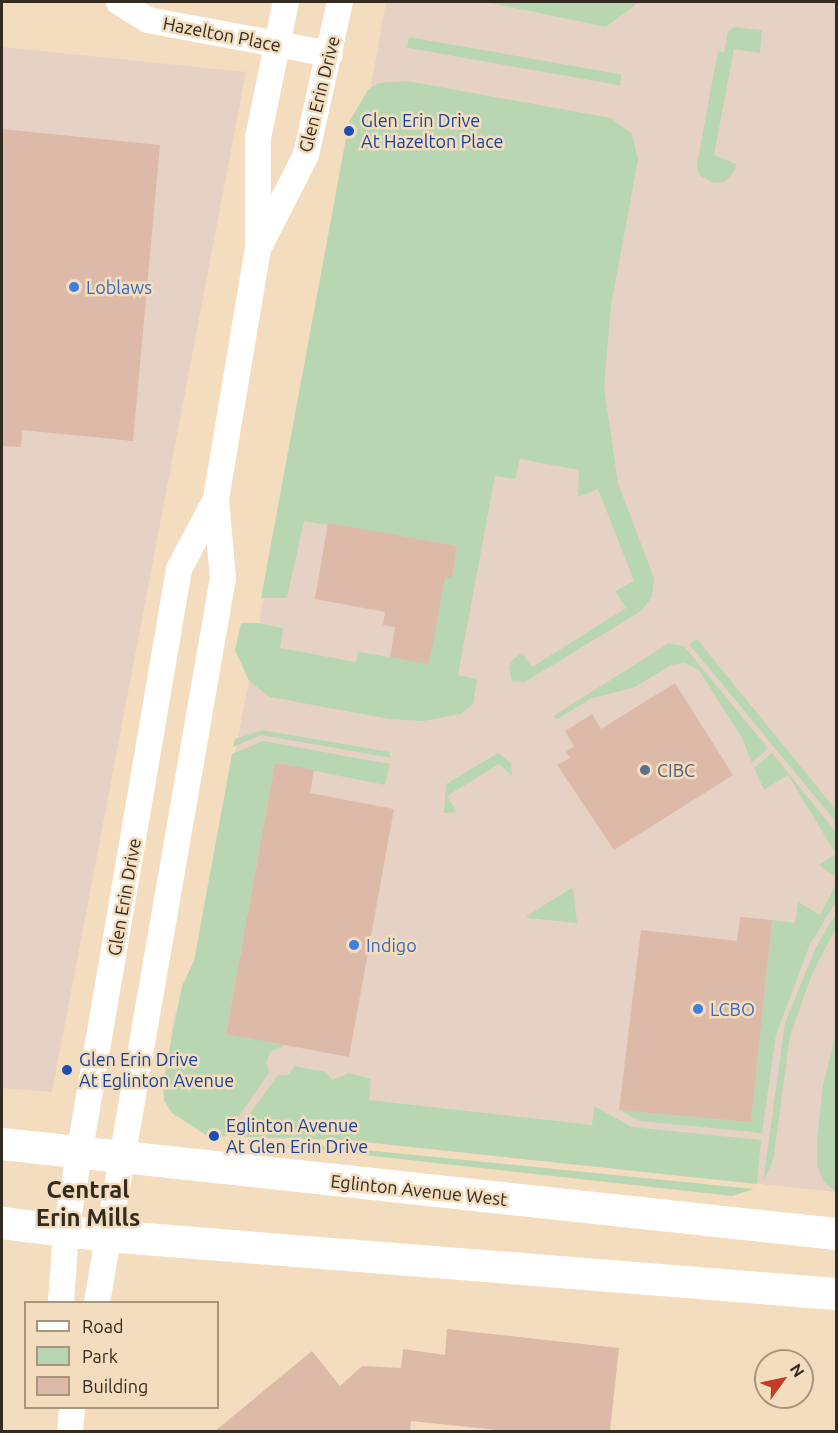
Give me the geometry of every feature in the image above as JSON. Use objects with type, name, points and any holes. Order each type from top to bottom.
[{"type":"main road","name":"Eglinton Avenue West","points":[[2,1144],[121,1155],[837,1234]]},
{"type":"main road","points":[[2,1223],[107,1236],[837,1294]]},
{"type":"street","name":"Hazelton Place","points":[[119,2],[148,20],[330,54]]},
{"type":"street","name":"Glen Erin Drive","points":[[97,1301],[223,578],[216,499],[258,248],[258,138],[286,2]]},
{"type":"street","name":"Glen Erin Drive","points":[[258,248],[306,155],[340,2]]},
{"type":"street","name":"Glen Erin Drive","points":[[61,1301],[66,1231],[179,569],[216,499]]},
{"type":"street","points":[[70,1431],[72,1409]]},
{"type":"shaded area","points":[[386,2],[485,2],[606,27],[639,2],[836,2],[836,1192],[345,1140],[206,1135],[172,1113],[164,1100],[173,1021],[194,961],[249,681],[349,122],[370,92]]},
{"type":"shaded area","points":[[2,47],[246,72],[52,1092],[2,1088]]},
{"type":"green space","points":[[485,2],[639,2],[606,27]]},
{"type":"green space","points":[[734,27],[762,30],[760,53],[734,49],[714,155],[736,164],[735,170],[726,181],[714,183],[699,175],[697,164],[718,51],[724,52],[728,31]]},
{"type":"green space","points":[[409,37],[622,75],[620,85],[407,48]]},
{"type":"green space","points":[[407,81],[611,118],[632,134],[638,160],[611,306],[604,388],[618,483],[654,578],[652,597],[641,611],[525,682],[512,681],[509,667],[513,659],[522,653],[532,667],[626,608],[615,591],[634,581],[598,489],[578,497],[579,470],[520,459],[515,479],[495,476],[458,675],[477,679],[473,704],[461,714],[423,721],[389,719],[270,697],[249,681],[235,650],[241,623],[257,623],[283,628],[280,648],[356,662],[358,652],[390,657],[445,577],[452,578],[457,546],[304,521],[287,598],[261,598],[349,122],[368,90],[378,83]]},
{"type":"green space","points":[[697,639],[836,810],[836,822],[689,644]]},
{"type":"green space","points":[[669,643],[684,646],[768,748],[752,763],[743,740],[699,670],[684,663],[671,665],[635,687],[590,699],[556,720],[553,716]]},
{"type":"green space","points":[[263,730],[389,752],[391,758],[261,735],[233,747],[235,739]]},
{"type":"green space","points":[[263,741],[390,764],[385,785],[275,763],[226,1033],[285,1045],[270,1052],[266,1063],[270,1072],[224,1137],[206,1135],[172,1113],[164,1100],[163,1082],[182,986],[194,961],[232,754]]},
{"type":"green space","points":[[498,753],[511,763],[512,776],[499,764],[447,796],[457,812],[444,813],[446,784]]},
{"type":"green space","points":[[772,753],[836,832],[836,854],[788,775],[764,790],[754,768]]},
{"type":"green space","points":[[836,854],[836,877],[819,865]]},
{"type":"green space","points":[[836,884],[836,902],[810,944],[776,1035],[762,1133],[640,1121],[619,1110],[751,1121],[772,920],[795,923],[798,902],[820,915]]},
{"type":"green space","points":[[573,887],[577,923],[527,918],[527,916]]},
{"type":"green space","points":[[836,913],[836,928],[812,974],[790,1036],[773,1161],[763,1182],[785,1023],[816,947]]},
{"type":"green space","points":[[836,1033],[836,1192],[824,1182],[817,1166],[817,1140],[823,1085]]},
{"type":"green space","points":[[295,1066],[326,1072],[332,1080],[349,1073],[371,1079],[369,1100],[592,1125],[594,1106],[632,1127],[761,1140],[757,1184],[345,1140],[233,1137],[278,1075],[288,1075]]},
{"type":"green space","points":[[275,1145],[325,1146],[754,1189],[732,1196]]},
{"type":"building","name":"Loblaws","points":[[2,129],[160,145],[133,441],[22,430],[21,447],[2,446]]},
{"type":"building","points":[[328,523],[457,546],[452,578],[445,577],[429,664],[390,657],[395,627],[383,625],[385,612],[315,599]]},
{"type":"building","name":"CIBC","points":[[675,683],[733,775],[614,850],[557,765],[570,758],[566,752],[574,746],[565,731],[592,714],[601,729]]},
{"type":"building","points":[[275,763],[314,770],[310,793],[394,809],[349,1057],[226,1034]]},
{"type":"building","name":"LCBO","points":[[740,917],[772,920],[751,1122],[619,1110],[641,930],[737,941]]},
{"type":"building","points":[[447,1329],[619,1348],[610,1431],[507,1431],[411,1421],[410,1431],[215,1431],[312,1351],[340,1386],[362,1366],[401,1368],[403,1349],[445,1355]]},
{"type":"place","name":"Glen Erin Drive At Hazelton Place","points":[[349,131]]},
{"type":"place","name":"Loblaws","points":[[74,287]]},
{"type":"place","name":"CIBC","points":[[645,770]]},
{"type":"place","name":"Indigo","points":[[354,945]]},
{"type":"place","name":"LCBO","points":[[698,1009]]},
{"type":"place","name":"Glen Erin Drive At Eglinton Avenue","points":[[67,1070]]},
{"type":"place","name":"Eglinton Avenue At Glen Erin Drive","points":[[214,1136]]},
{"type":"district","name":"Central Erin Mills","points":[[88,1204]]}]
